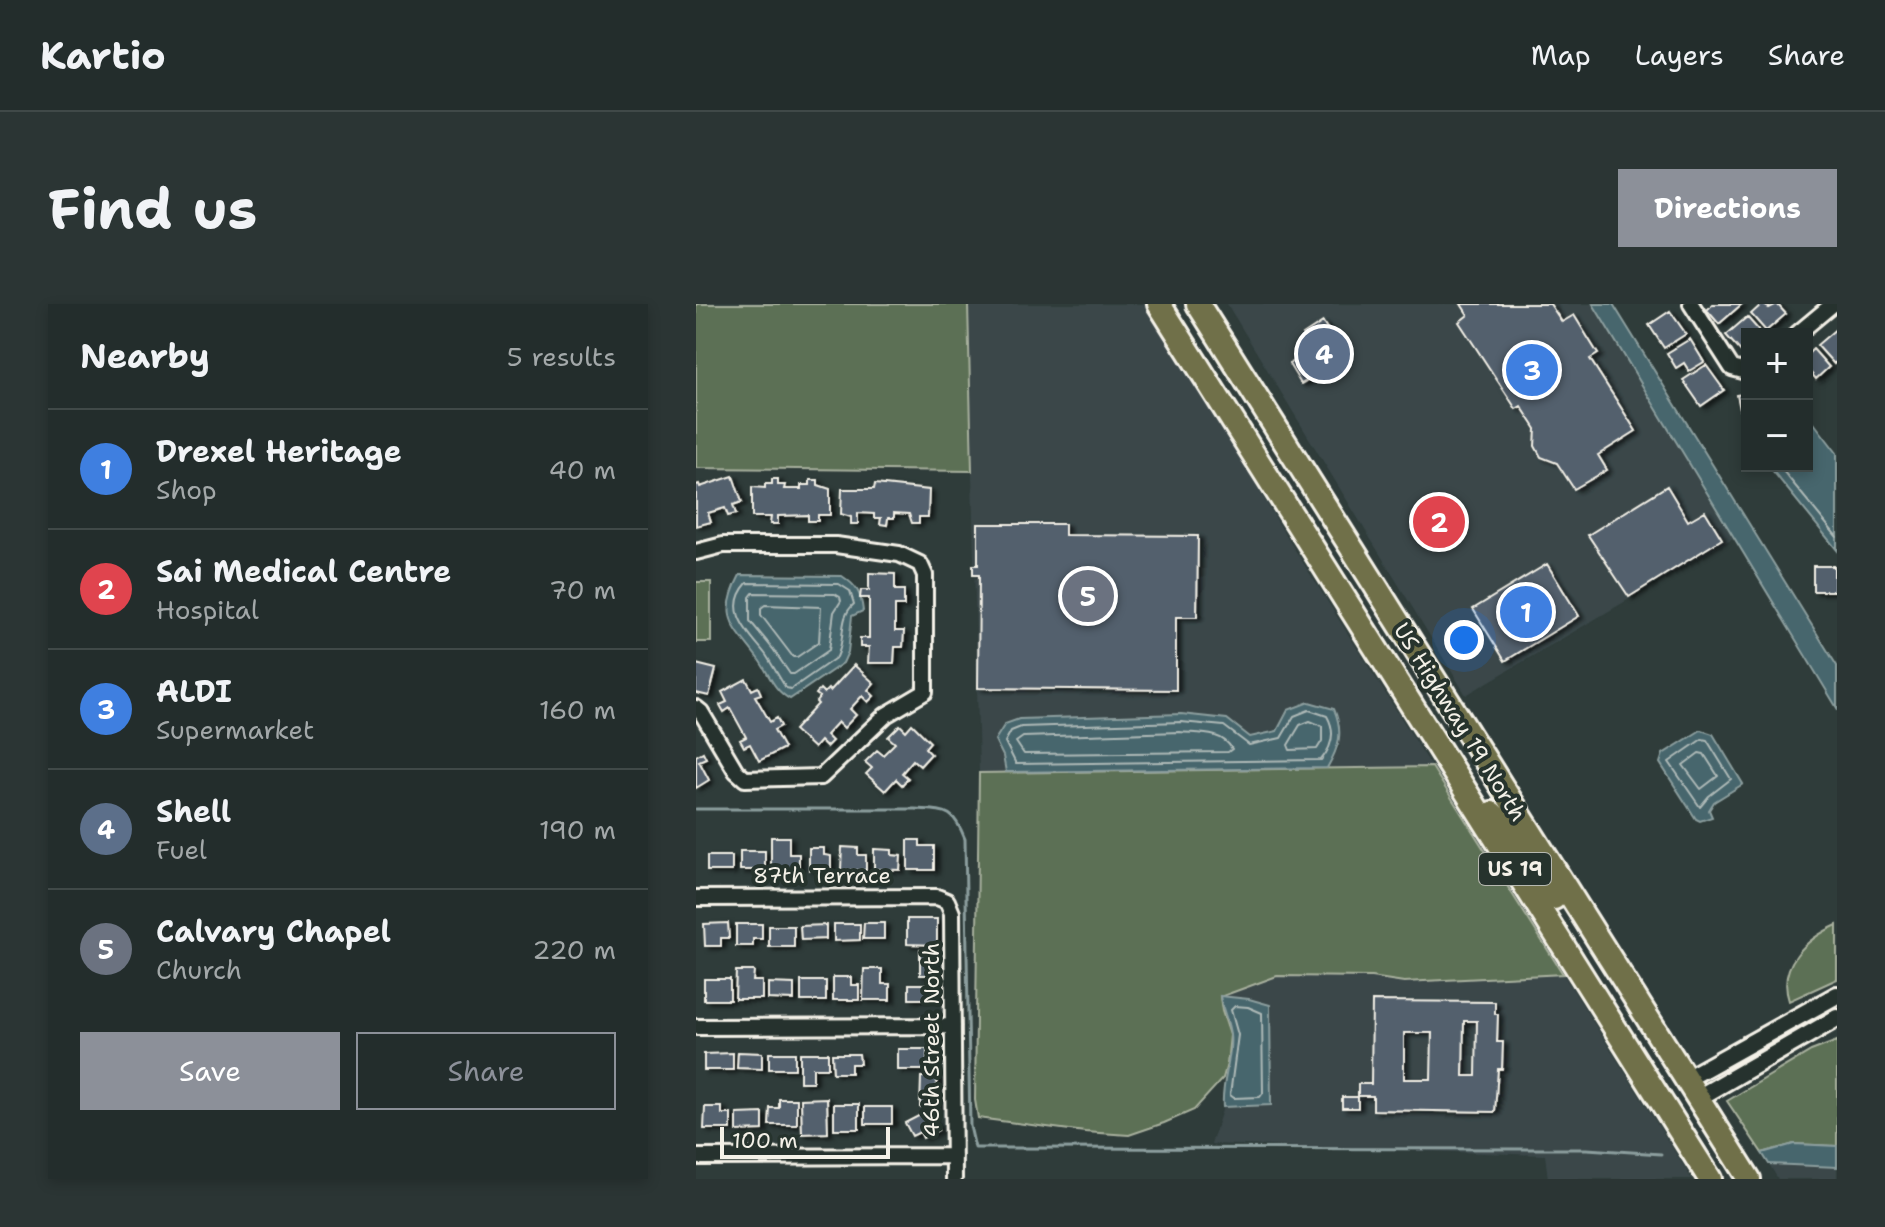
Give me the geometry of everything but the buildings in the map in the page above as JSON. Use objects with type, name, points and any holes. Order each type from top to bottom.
[{"type":"highway","name":"US Highway 19 North","points":[[1159,304],[1710,1179]]},
{"type":"highway","name":"US Highway 19 North","points":[[1198,304],[1749,1179]]},
{"type":"highway","points":[[1314,552],[1343,558],[1441,711],[1467,733]]},
{"type":"highway","points":[[1456,774],[1515,837],[1663,1068],[1692,1088]]},
{"type":"highway","points":[[1675,1123],[1687,1122],[1698,1127],[1731,1179]]},
{"type":"street","points":[[1691,304],[1732,368],[1741,370]]},
{"type":"street","points":[[1804,328],[1833,304]]},
{"type":"street","points":[[696,552],[723,545],[836,545],[899,554],[920,564],[925,575],[925,692],[886,715],[821,777],[745,779],[736,771],[696,708]]},
{"type":"street","name":"87th Terrace","points":[[696,898],[937,897],[947,901]]},
{"type":"street","name":"46th Street North","points":[[947,901],[952,913],[954,1179]]},
{"type":"street","points":[[1692,1088],[1837,995]]},
{"type":"street","points":[[1692,1088],[1837,1018]]},
{"type":"street","points":[[696,1027],[953,1026]]},
{"type":"street","points":[[696,1157],[954,1156]]},
{"type":"shaded area","points":[[968,304],[1146,304],[1285,534],[1432,767],[1327,768],[1340,746],[1288,710],[1277,731],[1249,737],[1227,719],[1181,714],[1131,717],[995,740],[1006,772],[979,773]]},
{"type":"shaded area","points":[[1227,304],[1593,304],[1733,538],[1466,695]]},
{"type":"shaded area","points":[[1563,974],[1692,1179],[1548,1179],[1545,1155],[1211,1144],[1223,1107],[1271,1104],[1249,999],[1222,997],[1277,976],[1371,977],[1404,982]]},
{"type":"shaded area","points":[[1769,1164],[1837,1167],[1837,1179],[1778,1179]]},
{"type":"green space","points":[[696,304],[968,304],[972,471],[696,468]]},
{"type":"green space","points":[[696,582],[711,582],[711,642],[696,642]]},
{"type":"green space","points":[[1432,767],[1563,974],[1404,982],[1371,977],[1277,976],[1220,997],[1230,1035],[1227,1064],[1223,1078],[1194,1110],[1129,1135],[978,1118],[975,1100],[979,773]]},
{"type":"green space","points":[[1837,925],[1837,979],[1789,1001],[1787,976],[1797,955],[1815,938]]},
{"type":"green space","points":[[1837,1041],[1837,1146],[1794,1144],[1762,1153],[1727,1101],[1811,1051]]},
{"type":"water","points":[[1593,304],[1613,304],[1837,666],[1837,708]]},
{"type":"water","points":[[1813,423],[1837,453],[1837,550],[1774,472],[1813,472]]},
{"type":"water","points":[[740,575],[842,576],[851,583],[857,590],[863,611],[852,616],[848,652],[843,663],[790,699],[784,696],[732,622],[730,602]]},
{"type":"water","points":[[1309,702],[1334,709],[1339,725],[1339,740],[1327,768],[1006,772],[995,740],[1005,724],[1019,719],[1181,714],[1227,719],[1250,737],[1277,731],[1288,710]]},
{"type":"water","points":[[1701,730],[1713,734],[1743,784],[1714,802],[1709,810],[1712,817],[1700,821],[1660,763],[1663,754]]},
{"type":"water","points":[[1220,996],[1270,1005],[1271,1105],[1223,1107],[1230,1044]]},
{"type":"water","points":[[1794,1144],[1837,1146],[1837,1167],[1769,1164],[1762,1153]]},
{"type":"waterway","points":[[696,809],[915,809],[941,811],[952,816],[965,839],[970,1126],[975,1148],[1587,1149],[1661,1154]]},
{"type":"place","name":"Shell","points":[[1324,354]]},
{"type":"place","name":"ALDI","points":[[1532,370]]},
{"type":"place","name":"Sai Medical Centre","points":[[1439,522]]},
{"type":"place","name":"Calvary Chapel","points":[[1088,596]]},
{"type":"place","name":"Drexel Heritage","points":[[1526,612]]}]
